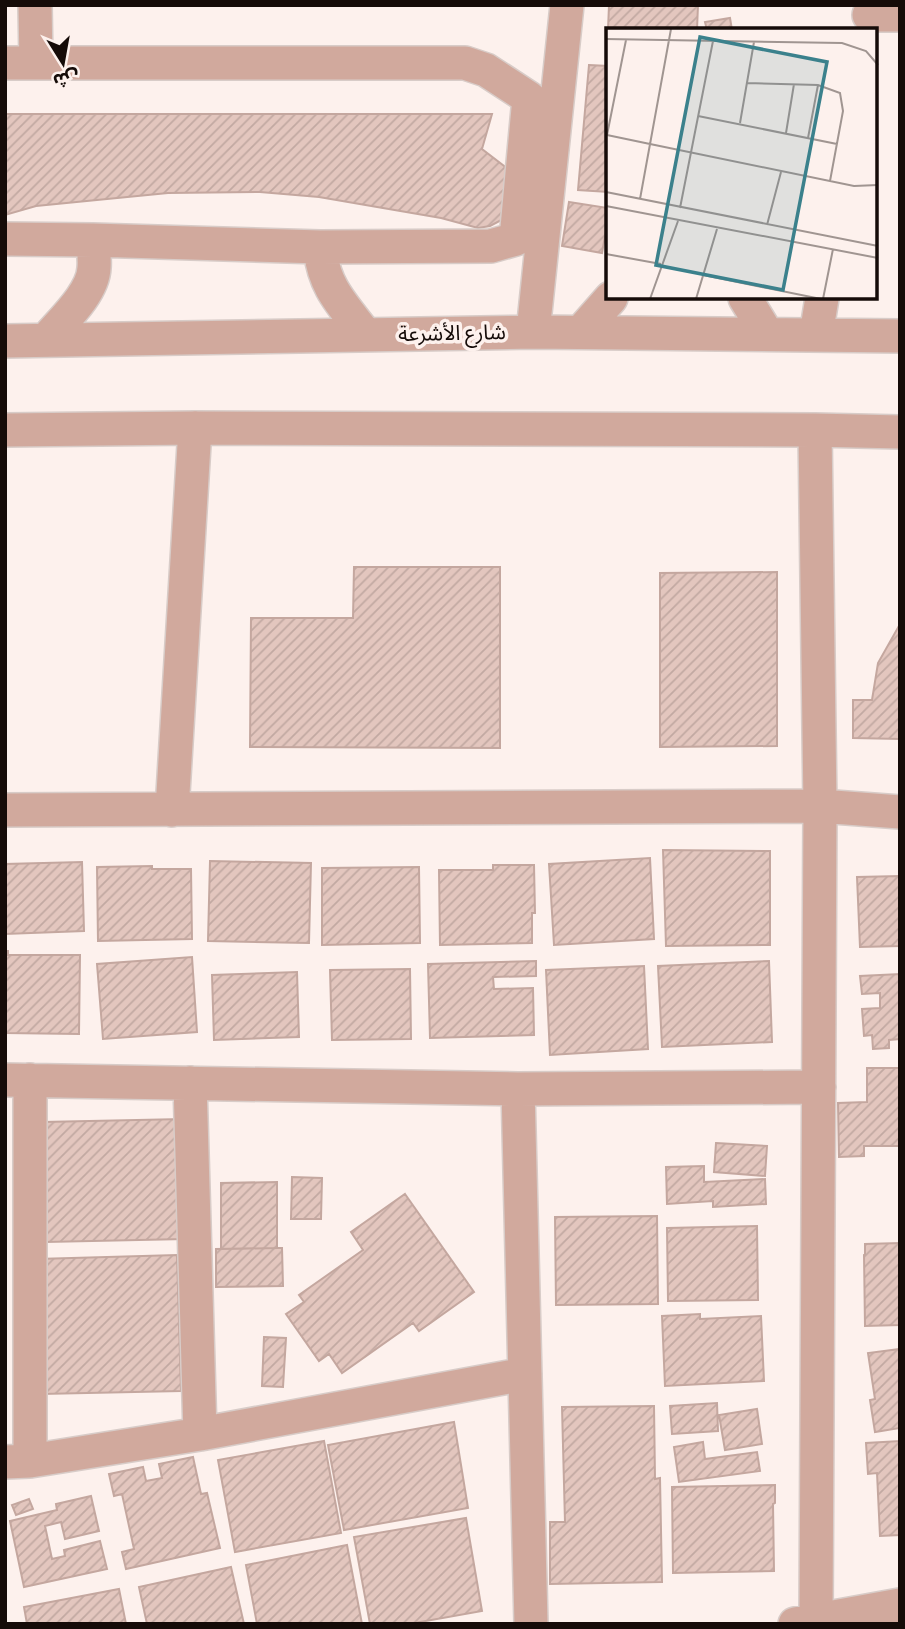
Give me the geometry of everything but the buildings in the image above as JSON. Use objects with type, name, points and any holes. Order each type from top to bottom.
[{"type":"street","points":[[5,239],[320,247],[491,246],[516,239],[529,98],[486,70],[465,63],[20,63],[35,5]]},
{"type":"street","points":[[533,332],[567,5]]},
{"type":"street","points":[[46,340],[83,296],[92,281],[93,240]]},
{"type":"street","points":[[320,247],[326,280],[365,334]]},
{"type":"street","points":[[581,332],[610,299]]},
{"type":"street","points":[[746,299],[766,334]]},
{"type":"street","points":[[816,335],[822,299]]},
{"type":"street","name":"شارع الأشرعة","points":[[5,341],[533,332],[900,336]]},
{"type":"street","points":[[5,430],[195,428],[900,432]]},
{"type":"street","points":[[172,810],[195,428]]},
{"type":"street","points":[[814,430],[820,806],[819,1087],[805,1622],[900,1605]]},
{"type":"street","points":[[5,810],[820,806],[900,812]]},
{"type":"street","points":[[525,1374],[200,1434],[17,1461],[18,1080],[518,1089],[819,1087]]},
{"type":"street","points":[[190,1083],[200,1434]]},
{"type":"street","points":[[518,1089],[531,1624]]}]
